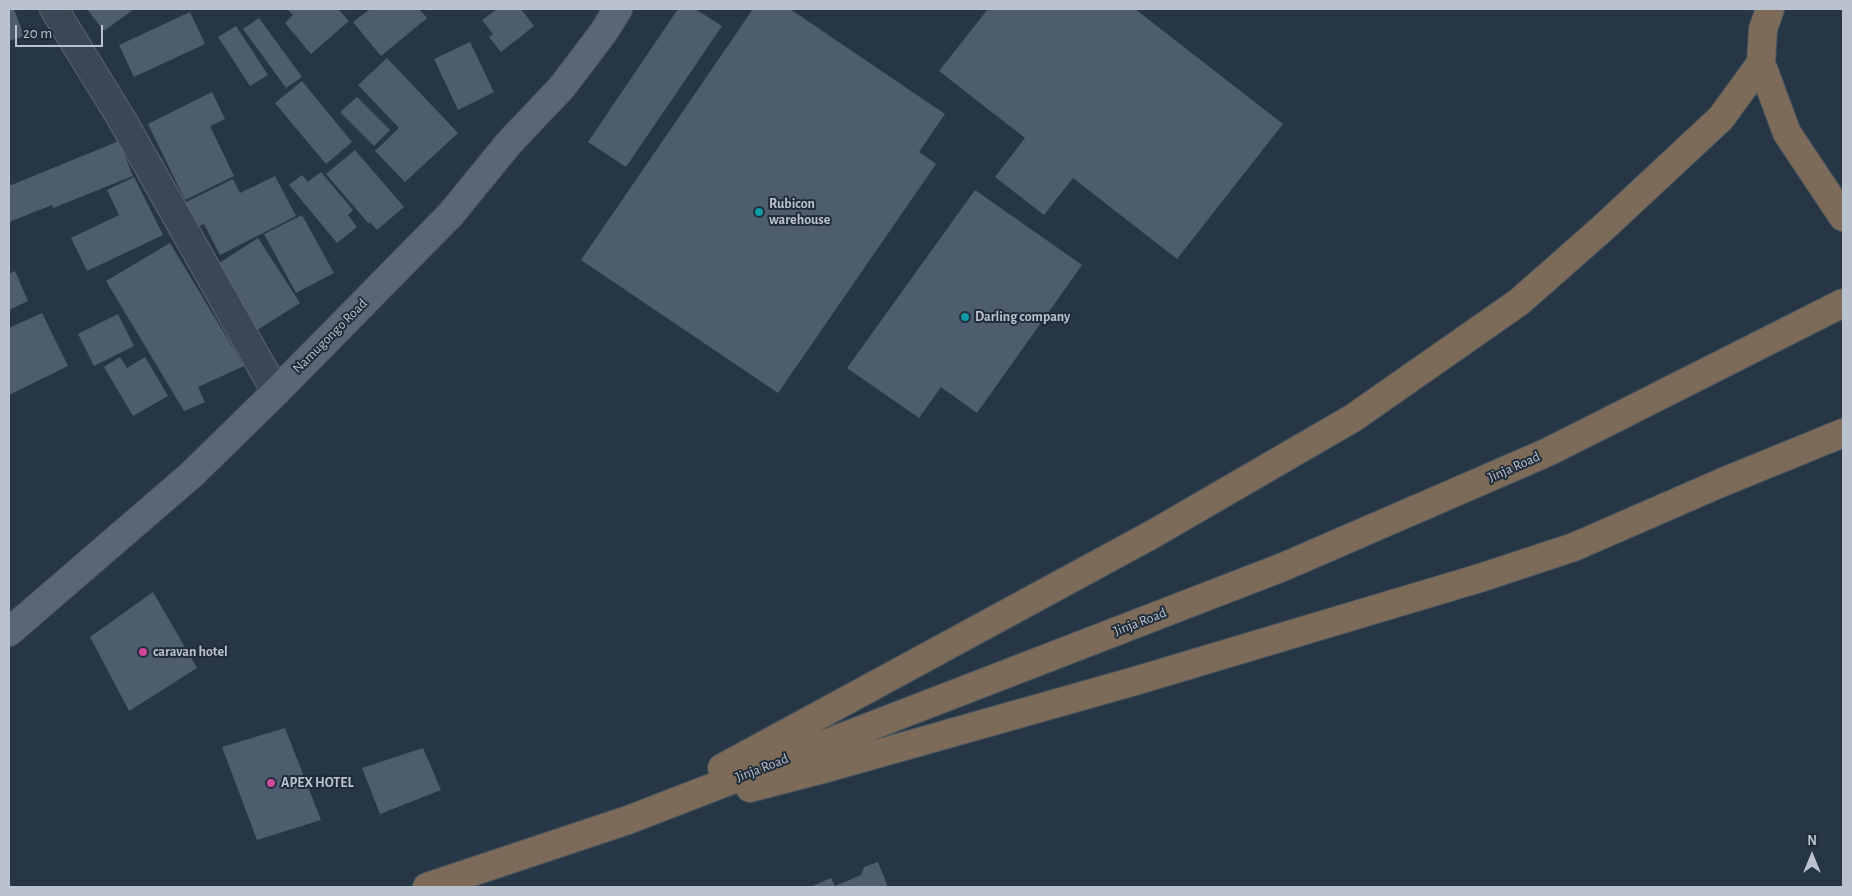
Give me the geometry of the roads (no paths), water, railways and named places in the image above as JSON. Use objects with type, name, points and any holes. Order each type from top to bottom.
[{"type":"highway","points":[[1770,9],[1763,30],[1761,63],[1788,133],[1843,217]]},
{"type":"highway","points":[[628,820],[1153,534],[1353,418],[1526,296],[1603,228],[1721,118],[1761,63]]},
{"type":"highway","name":"Jinja Road","points":[[427,887],[628,820],[1283,567],[1548,452],[1838,307]]},
{"type":"highway","points":[[628,820],[827,768],[1144,678],[1480,578],[1574,547],[1723,482],[1843,433]]},
{"type":"main road","name":"Namugongo Road","points":[[9,632],[191,475],[276,392],[451,214],[509,143],[562,87],[603,33],[618,9]]},
{"type":"street","points":[[54,9],[121,118],[276,392]]},
{"type":"place","name":"Rubicon warehouse","points":[[759,212]]},
{"type":"place","name":"Darling company","points":[[965,317]]},
{"type":"place","name":"caravan hotel","points":[[143,652]]},
{"type":"place","name":"APEX HOTEL","points":[[271,783]]}]
